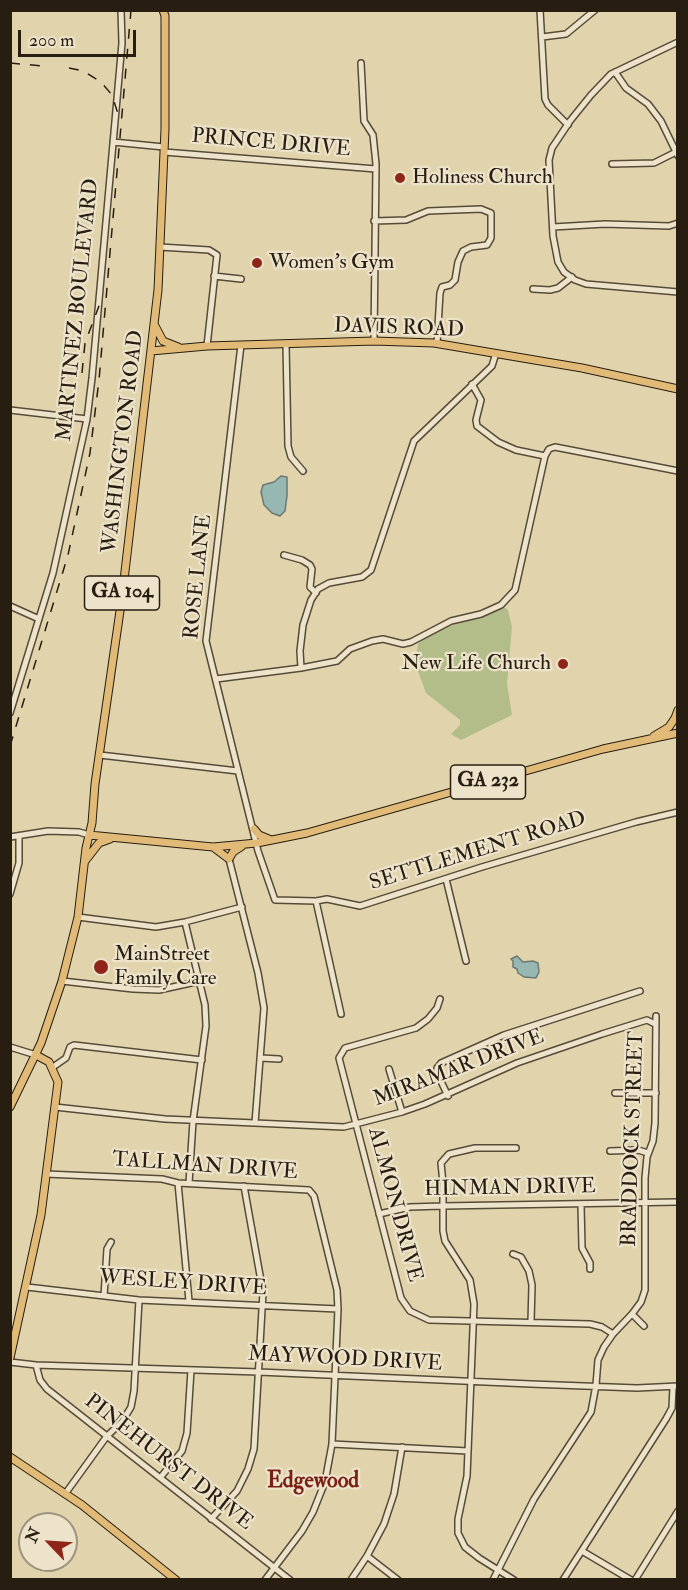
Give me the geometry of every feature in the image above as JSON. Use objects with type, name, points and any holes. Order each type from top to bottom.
[{"type":"main road","name":"WASHINGTON ROAD","points":[[10,1107],[36,1054],[62,981],[78,917],[84,863],[93,818],[159,290],[164,150],[165,12]]},
{"type":"main road","points":[[154,324],[163,340],[180,348]]},
{"type":"main road","name":"DAVIS ROAD","points":[[151,351],[207,346],[374,341],[437,343],[576,367],[678,389]]},
{"type":"main road","points":[[651,738],[669,727],[678,710]]},
{"type":"main road","name":"GA 232","points":[[89,835],[213,847],[257,843],[306,833],[603,749],[678,733]]},
{"type":"main road","points":[[93,818],[95,825],[104,834],[115,837]]},
{"type":"main road","points":[[254,829],[259,835],[272,840]]},
{"type":"main road","points":[[84,863],[99,843],[115,837]]},
{"type":"main road","points":[[213,847],[229,859],[233,852],[244,844]]},
{"type":"main road","points":[[10,1360],[41,1215],[58,1082],[53,1067],[47,1059],[36,1054]]},
{"type":"main road","points":[[10,1457],[65,1494],[176,1580]]},
{"type":"street","name":"MARTINEZ BOULEVARD","points":[[11,712],[53,573],[87,419],[122,43],[121,10]]},
{"type":"street","points":[[540,10],[545,99],[568,125]]},
{"type":"street","points":[[542,37],[566,34],[594,10]]},
{"type":"street","points":[[676,45],[615,72],[591,95],[568,125],[552,148],[549,160],[553,227],[558,262],[564,272],[575,280],[596,285],[678,292]]},
{"type":"street","points":[[361,63],[364,121],[373,135],[376,169],[374,341]]},
{"type":"street","points":[[612,164],[654,163],[676,154],[661,121],[648,104],[626,88],[615,72]]},
{"type":"street","name":"PRINCE DRIVE","points":[[113,142],[164,150],[376,169]]},
{"type":"street","points":[[374,221],[406,219],[428,211],[481,209],[490,213],[491,238],[487,245],[471,247],[463,251],[458,262],[455,280],[450,285],[442,287],[437,343]]},
{"type":"street","points":[[553,227],[605,224],[669,226],[678,223]]},
{"type":"street","points":[[160,247],[209,250],[217,255],[207,346]]},
{"type":"street","points":[[214,276],[241,279]]},
{"type":"street","points":[[533,289],[558,288],[572,277]]},
{"type":"street","points":[[285,344],[288,446],[291,457],[303,471]]},
{"type":"street","name":"ROSE LANE","points":[[241,345],[207,646],[257,843]]},
{"type":"street","points":[[301,668],[303,625],[311,600],[329,583],[362,577],[370,570],[414,441],[492,366],[496,353]]},
{"type":"street","points":[[472,384],[481,400],[476,420],[477,426],[507,446],[545,456]]},
{"type":"street","points":[[10,410],[87,419]]},
{"type":"street","points":[[216,679],[301,668],[340,660],[350,649],[372,641],[383,639],[403,644],[411,642],[451,621],[481,614],[505,602],[515,590],[545,456],[549,449],[555,447],[678,471]]},
{"type":"street","points":[[284,555],[310,564],[312,569],[310,587],[316,593]]},
{"type":"street","points":[[10,606],[39,619]]},
{"type":"street","points":[[100,755],[238,771]]},
{"type":"street","name":"SETTLEMENT ROAD","points":[[257,843],[275,900],[327,899],[360,906],[619,826],[678,812]]},
{"type":"street","points":[[10,837],[48,831],[79,832],[89,835]]},
{"type":"street","points":[[10,894],[19,863],[19,836]]},
{"type":"street","points":[[229,859],[258,973],[264,1008],[255,1123]]},
{"type":"street","points":[[446,879],[466,961]]},
{"type":"street","points":[[316,901],[341,1014]]},
{"type":"street","points":[[78,917],[156,927],[242,907]]},
{"type":"street","points":[[185,922],[205,1005],[206,1026],[193,1121],[189,1183]]},
{"type":"street","points":[[62,981],[159,990],[200,981]]},
{"type":"street","points":[[448,1096],[437,1073],[437,1068],[441,1063],[514,1031],[640,990]]},
{"type":"street","name":"ALMON DRIVE","points":[[440,999],[437,1008],[428,1019],[416,1028],[345,1048],[339,1058],[400,1294],[406,1307],[415,1315],[425,1319],[590,1324],[602,1327],[613,1334]]},
{"type":"street","name":"BRADDOCK STREET","points":[[493,1580],[534,1499],[591,1412],[598,1360],[613,1334],[632,1314],[645,1290],[645,1178],[648,1153],[653,1141],[657,1016]]},
{"type":"street","name":"MIRAMAR DRIVE","points":[[55,1107],[141,1118],[344,1126],[402,1112],[448,1096],[516,1063],[647,1020],[655,1024]]},
{"type":"street","points":[[53,1067],[66,1058],[70,1047],[74,1045],[202,1060]]},
{"type":"street","points":[[10,1047],[36,1054]]},
{"type":"street","points":[[261,1058],[279,1059]]},
{"type":"street","points":[[389,1069],[402,1112]]},
{"type":"street","points":[[615,1093],[656,1093]]},
{"type":"street","points":[[514,1580],[465,1547],[458,1533],[458,1519],[467,1476],[474,1321],[472,1287],[445,1241],[441,1163],[449,1154],[475,1148],[516,1148]]},
{"type":"street","points":[[610,1151],[638,1150],[648,1153]]},
{"type":"street","name":"TALLMAN DRIVE","points":[[46,1174],[162,1179],[178,1183],[309,1190],[314,1196],[337,1290],[332,1444],[329,1469],[321,1495],[302,1531],[265,1580]]},
{"type":"street","points":[[178,1183],[189,1301]]},
{"type":"street","points":[[211,1519],[237,1491],[254,1449],[264,1305],[244,1186]]},
{"type":"street","name":"HINMAN DRIVE","points":[[379,1214],[410,1207],[678,1202]]},
{"type":"street","points":[[581,1205],[583,1252],[590,1263],[590,1269]]},
{"type":"street","points":[[104,1296],[107,1249],[111,1242]]},
{"type":"street","points":[[513,1254],[524,1260],[529,1271],[532,1285],[531,1322]]},
{"type":"street","name":"WESLEY DRIVE","points":[[27,1287],[139,1300],[338,1309]]},
{"type":"street","points":[[65,1494],[107,1436],[122,1422],[131,1407],[139,1300]]},
{"type":"street","points":[[632,1314],[644,1326]]},
{"type":"street","name":"MAYWOOD DRIVE","points":[[10,1360],[36,1365],[637,1388],[675,1387]]},
{"type":"street","name":"PINEHURST DRIVE","points":[[36,1365],[40,1380],[47,1389],[290,1580]]},
{"type":"street","points":[[160,1478],[182,1451],[188,1433],[191,1370]]},
{"type":"street","points":[[563,1580],[666,1419],[672,1408],[675,1387]]},
{"type":"street","points":[[332,1444],[468,1451]]},
{"type":"street","points":[[351,1580],[368,1556],[384,1524],[394,1494],[402,1448]]},
{"type":"street","points":[[582,1551],[633,1580],[675,1520],[678,1511]]},
{"type":"street","points":[[368,1556],[398,1580]]},
{"type":"green space","points":[[503,606],[508,610],[512,627],[507,684],[512,715],[461,740],[451,734],[460,725],[460,720],[426,693],[415,663],[418,644],[427,636],[444,628]]},
{"type":"water","points":[[281,476],[287,477],[287,496],[285,511],[280,516],[272,513],[264,505],[261,492],[263,485],[274,482]]},
{"type":"water","points":[[517,956],[523,962],[538,963],[539,972],[536,978],[524,977],[518,973],[511,959]]},
{"type":"railway","points":[[10,746],[68,555],[90,453],[99,380],[131,10]]},
{"type":"railway","points":[[10,63],[42,66]]},
{"type":"railway","points":[[69,68],[83,71],[101,82],[112,95],[119,117]]},
{"type":"railway","points":[[82,373],[85,343],[102,298]]},
{"type":"place","name":"Holiness Church","points":[[400,178]]},
{"type":"place","name":"Women's Gym","points":[[257,263]]},
{"type":"place","name":"New Life Church","points":[[563,664]]},
{"type":"place","name":"MainStreet Family Care","points":[[101,967]]},
{"type":"district","name":"Edgewood","points":[[313,1482]]}]
